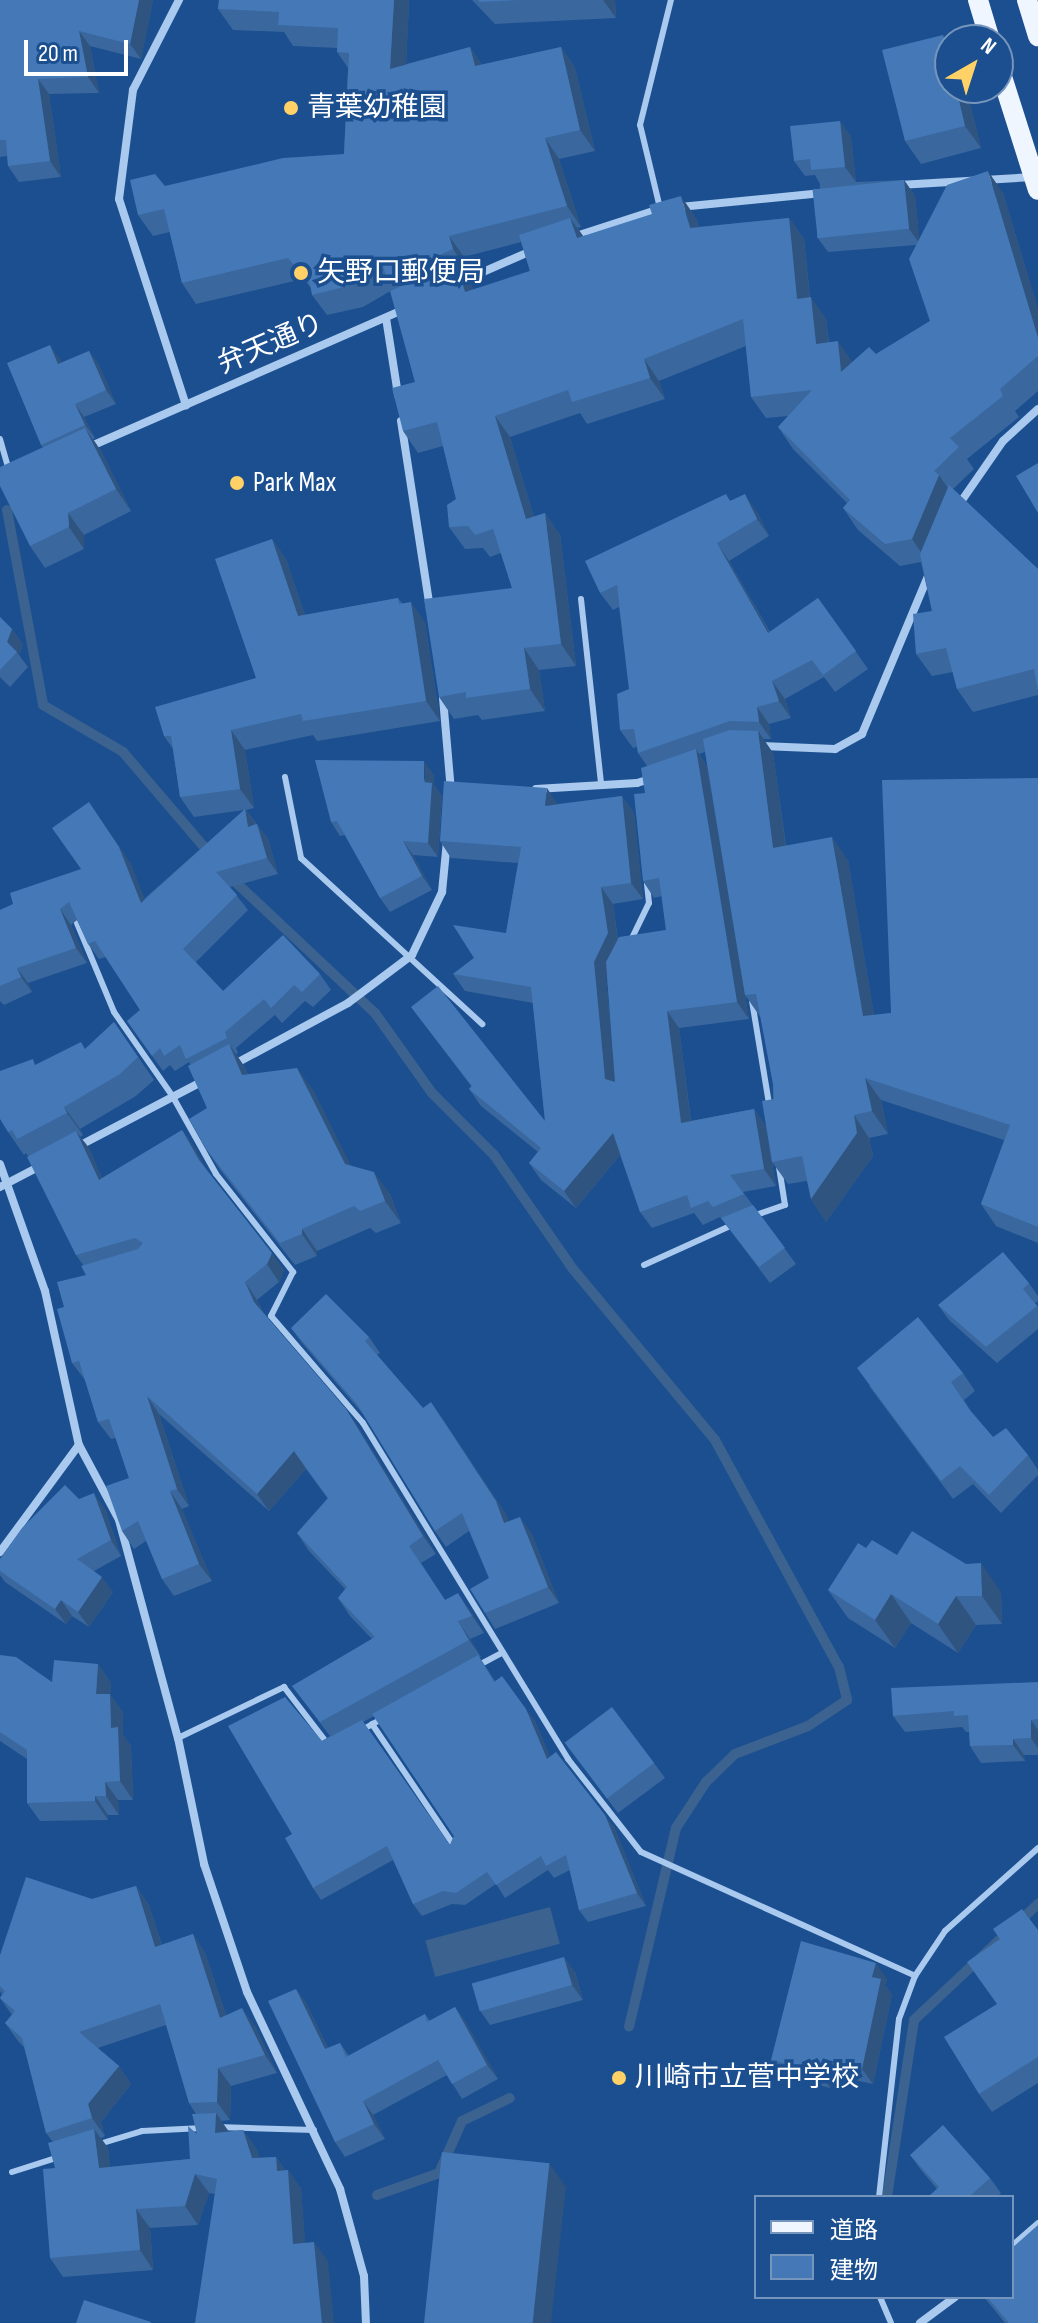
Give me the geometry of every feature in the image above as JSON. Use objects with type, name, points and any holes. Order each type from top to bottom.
[{"type":"main road","points":[[978,0],[985,24]]},
{"type":"main road","points":[[1027,0],[1038,36]]},
{"type":"main road","points":[[1011,104],[1036,184]]},
{"type":"street","points":[[179,0],[133,90],[119,199],[186,405]]},
{"type":"street","points":[[879,187],[1036,184]]},
{"type":"street","points":[[560,241],[660,208],[833,192]]},
{"type":"street","points":[[451,287],[545,246]]},
{"type":"street","name":"弁天通り","points":[[75,454],[412,305]]},
{"type":"street","points":[[386,318],[433,629]]},
{"type":"street","points":[[953,517],[981,468],[1038,409]]},
{"type":"street","points":[[745,745],[835,749],[862,734],[935,560]]},
{"type":"street","points":[[442,691],[451,798]]},
{"type":"street","points":[[526,788],[637,783],[662,774]]},
{"type":"street","points":[[452,782],[467,784]]},
{"type":"street","points":[[227,1068],[348,1003],[412,955],[442,892],[448,829]]},
{"type":"street","points":[[67,1152],[213,1075]]},
{"type":"street","points":[[2,1186],[54,1159]]},
{"type":"street","points":[[0,1164],[2,1186],[45,1291],[79,1445],[119,1520],[178,1738],[204,1864],[247,1992],[340,2189],[364,2276],[366,2323]]},
{"type":"street","points":[[0,1552],[79,1445]]},
{"type":"street","points":[[1014,2245],[1038,2224]]},
{"type":"street","points":[[920,2323],[952,2299]]},
{"type":"lane","points":[[660,208],[640,125],[671,0]]},
{"type":"lane","points":[[0,439],[11,485]]},
{"type":"lane","points":[[581,599],[601,783]]},
{"type":"lane","points":[[285,777],[301,858],[412,955],[482,1024]]},
{"type":"lane","points":[[637,783],[638,798]]},
{"type":"lane","points":[[624,953],[649,903],[646,873]]},
{"type":"lane","points":[[77,923],[114,1012],[173,1097],[216,1174],[293,1272],[271,1316],[363,1423],[568,1759],[641,1852],[654,1861],[678,1866],[915,1976]]},
{"type":"lane","points":[[750,988],[770,1112]]},
{"type":"lane","points":[[644,1265],[785,1205],[778,1158]]},
{"type":"lane","points":[[45,1291],[59,1287]]},
{"type":"lane","points":[[464,1674],[503,1652]]},
{"type":"lane","points":[[178,1738],[284,1687],[331,1747],[385,1717]]},
{"type":"lane","points":[[372,1724],[458,1852]]},
{"type":"lane","points":[[879,2195],[899,2019],[915,1976],[945,1931],[1038,1848]]},
{"type":"lane","points":[[84,2149],[142,2131],[235,2126],[314,2130]]},
{"type":"lane","points":[[12,2172],[70,2154]]},
{"type":"lane","points":[[881,2299],[891,2323]]},
{"type":"water","points":[[550,1907],[560,1944],[435,1977],[425,1940]]},
{"type":"building","points":[[0,0],[139,0],[130,44],[79,31],[88,77],[38,79],[50,161],[8,166],[6,140],[0,140]]},
{"type":"building","points":[[219,0],[394,0],[390,69],[470,47],[475,66],[561,47],[580,130],[545,138],[567,206],[449,236],[453,249],[387,279],[383,266],[348,286],[312,295],[310,284],[288,258],[182,283],[164,209],[138,215],[130,180],[155,174],[165,186],[283,158],[344,154],[349,53],[337,52],[338,28],[278,25],[279,12],[218,9]]},
{"type":"building","points":[[478,0],[520,0],[480,2]]},
{"type":"building","points":[[934,37],[934,104],[960,104],[965,126],[905,141],[882,50]]},
{"type":"building","points":[[840,121],[845,167],[811,170],[810,159],[794,161],[790,126]]},
{"type":"building","points":[[988,171],[1038,338],[1038,356],[1000,389],[1003,396],[950,438],[959,447],[934,471],[939,475],[912,539],[885,544],[843,508],[850,500],[778,427],[812,390],[751,397],[743,319],[644,359],[650,378],[572,402],[568,390],[495,416],[526,519],[545,513],[561,644],[524,648],[530,689],[466,698],[466,692],[439,697],[424,599],[512,588],[493,529],[475,535],[468,526],[449,527],[447,505],[456,499],[437,422],[403,431],[392,388],[415,382],[390,291],[456,262],[465,292],[530,271],[519,235],[570,218],[577,238],[652,214],[649,205],[681,196],[690,228],[789,218],[797,299],[811,297],[816,344],[838,341],[841,372],[869,347],[876,354],[930,321],[909,259],[947,185]]},
{"type":"building","points":[[904,180],[909,229],[818,238],[813,190]]},
{"type":"building","points":[[50,345],[58,364],[89,351],[106,390],[75,404],[85,425],[41,445],[7,363]]},
{"type":"building","points":[[85,428],[116,489],[68,513],[69,527],[30,546],[0,486],[0,467]]},
{"type":"building","points":[[1038,463],[1038,513],[1016,476]]},
{"type":"building","points":[[949,485],[1038,569],[1038,691],[1034,669],[957,689],[946,648],[916,654],[913,614],[932,611],[920,554]]},
{"type":"building","points":[[726,494],[730,501],[745,494],[757,519],[717,543],[768,633],[818,598],[856,651],[823,675],[812,660],[772,681],[779,701],[757,707],[759,722],[730,721],[638,753],[634,729],[620,730],[617,694],[629,689],[617,585],[600,593],[585,561]]},
{"type":"building","points":[[272,539],[298,616],[398,598],[399,604],[411,602],[426,701],[303,721],[301,714],[231,730],[240,789],[180,797],[171,736],[164,736],[155,707],[256,678],[215,559]]},
{"type":"building","points":[[0,617],[12,629],[7,642],[17,652],[0,670]]},
{"type":"building","points":[[730,730],[758,731],[773,848],[832,837],[863,1016],[891,1013],[882,780],[1038,778],[1038,1227],[981,1204],[1010,1125],[865,1078],[872,1111],[854,1115],[857,1133],[811,1199],[802,1156],[772,1162],[762,1101],[774,1099],[773,1084],[756,994],[745,995],[703,739]]},
{"type":"building","points":[[696,749],[737,1002],[667,1011],[681,1123],[754,1109],[764,1169],[730,1175],[744,1194],[713,1207],[708,1201],[691,1208],[687,1195],[640,1212],[613,1133],[564,1191],[529,1163],[541,1148],[469,1089],[472,1086],[411,1007],[438,986],[545,1121],[531,987],[453,974],[474,958],[453,925],[506,933],[521,847],[440,841],[444,781],[547,788],[545,806],[622,796],[631,883],[601,887],[608,933],[594,962],[605,1079],[615,1082],[606,962],[619,937],[666,930],[659,878],[643,881],[634,794],[645,793],[641,768]]},
{"type":"building","points":[[315,760],[424,761],[424,782],[432,783],[428,843],[403,841],[422,876],[380,898],[337,821],[331,822]]},
{"type":"building","points":[[89,802],[119,847],[141,903],[245,809],[248,827],[257,824],[267,858],[216,872],[237,895],[183,949],[223,991],[283,935],[320,974],[302,992],[294,985],[271,1008],[264,999],[225,1032],[227,1038],[186,1059],[180,1045],[164,1056],[160,1048],[152,1056],[127,1021],[140,1010],[95,941],[88,944],[69,902],[60,909],[76,948],[17,968],[21,977],[0,986],[0,910],[13,904],[10,893],[81,869],[52,828]]},
{"type":"building","points":[[114,1022],[138,1057],[120,1074],[64,1107],[67,1113],[17,1139],[12,1130],[8,1132],[0,1119],[0,1071],[33,1059],[35,1065],[81,1042],[85,1049]]},
{"type":"building","points":[[229,1044],[242,1075],[297,1068],[345,1164],[374,1172],[385,1201],[360,1211],[354,1206],[302,1229],[302,1234],[280,1243],[206,1149],[189,1119],[207,1108],[188,1066]]},
{"type":"building","points":[[182,1130],[199,1160],[272,1253],[267,1264],[245,1282],[254,1302],[346,1409],[423,1536],[409,1546],[445,1600],[458,1593],[472,1616],[458,1621],[469,1640],[320,1722],[292,1686],[375,1637],[338,1598],[347,1587],[297,1533],[328,1498],[294,1451],[257,1494],[147,1396],[177,1489],[170,1491],[199,1564],[162,1579],[138,1521],[122,1531],[106,1486],[129,1478],[109,1419],[98,1422],[79,1361],[72,1363],[57,1309],[64,1307],[57,1282],[86,1275],[81,1266],[138,1249],[143,1243],[135,1238],[76,1255],[27,1157],[76,1131],[99,1180]]},
{"type":"building","points":[[753,1205],[785,1248],[759,1267],[721,1218]]},
{"type":"building","points":[[1003,1252],[1029,1283],[1023,1289],[1037,1306],[986,1347],[938,1305]]},
{"type":"building","points":[[326,1294],[369,1337],[365,1341],[423,1408],[431,1402],[496,1501],[504,1523],[520,1517],[548,1587],[485,1613],[470,1589],[489,1578],[462,1513],[435,1531],[357,1404],[291,1328]]},
{"type":"building","points":[[918,1317],[963,1373],[951,1382],[969,1409],[993,1437],[1006,1428],[1028,1455],[989,1495],[960,1466],[941,1481],[857,1368]]},
{"type":"building","points":[[65,1485],[79,1499],[94,1493],[111,1540],[77,1559],[102,1577],[78,1612],[61,1600],[55,1609],[0,1571],[0,1559],[22,1528]]},
{"type":"building","points":[[912,1531],[966,1564],[981,1563],[982,1596],[956,1596],[938,1624],[891,1594],[875,1620],[828,1590],[858,1543],[866,1548],[872,1540],[897,1555]]},
{"type":"building","points":[[0,1655],[16,1657],[52,1682],[54,1660],[98,1664],[96,1694],[110,1694],[111,1728],[118,1727],[120,1781],[105,1782],[106,1796],[95,1796],[95,1801],[27,1803],[27,1750],[0,1732]]},
{"type":"building","points":[[478,1655],[494,1682],[502,1676],[526,1709],[547,1759],[556,1752],[605,1815],[637,1893],[579,1910],[566,1855],[546,1866],[541,1856],[496,1885],[487,1872],[456,1893],[443,1891],[413,1904],[387,1846],[313,1888],[285,1838],[292,1834],[228,1726],[285,1697],[322,1741],[362,1720],[450,1845],[454,1836],[372,1714]]},
{"type":"building","points":[[1038,1682],[1038,1719],[1031,1720],[1031,1738],[1013,1739],[1013,1745],[970,1746],[968,1715],[954,1716],[954,1711],[893,1716],[891,1688]]},
{"type":"building","points":[[612,1707],[654,1763],[607,1798],[565,1743]]},
{"type":"building","points":[[26,1877],[92,1899],[136,1886],[155,1947],[193,1934],[220,2018],[242,2008],[265,2055],[218,2068],[217,2102],[189,2103],[160,2004],[79,2032],[119,2066],[88,2104],[92,2118],[46,2133],[22,2038],[5,2023],[15,2011],[0,1998],[5,1991],[0,1986],[0,1955]]},
{"type":"building","points":[[1022,1909],[1038,1930],[1038,2057],[979,2094],[944,2037],[997,2004],[967,1962],[1000,1939],[993,1929]]},
{"type":"building","points":[[801,1941],[876,1963],[872,1977],[881,1979],[862,2069],[822,2059],[819,2072],[771,2060]]},
{"type":"building","points":[[564,1957],[572,1985],[480,2011],[472,1983]]},
{"type":"building","points":[[296,1989],[325,2049],[340,2043],[346,2057],[425,2014],[427,2022],[455,2007],[487,2065],[452,2084],[438,2060],[363,2101],[374,2124],[335,2142],[268,2001]]},
{"type":"building","points":[[216,2113],[215,2133],[243,2130],[252,2158],[276,2157],[277,2171],[288,2170],[293,2244],[314,2242],[322,2323],[195,2323],[217,2179],[195,2174],[185,2206],[136,2209],[140,2250],[50,2258],[43,2169],[55,2168],[48,2143],[94,2129],[99,2168],[190,2159],[188,2126],[197,2134],[192,2114]]},
{"type":"building","points":[[943,2125],[990,2178],[971,2195],[930,2195],[939,2187],[910,2155]]},
{"type":"building","points":[[442,2152],[549,2163],[533,2323],[424,2323]]},
{"type":"building","points":[[1038,2225],[1038,2323],[1009,2323],[989,2299],[1014,2299],[1014,2246]]},
{"type":"building","points":[[84,2300],[151,2322],[151,2323],[76,2323]]},
{"type":"waterway","points":[[7,510],[43,705],[123,752],[210,854]]},
{"type":"waterway","points":[[228,875],[375,1013],[432,1093],[494,1155],[573,1269],[715,1440],[839,1667],[847,1700],[808,1726],[735,1754],[706,1782],[676,1828],[629,2027]]},
{"type":"waterway","points":[[887,2195],[914,2020],[1038,1904]]},
{"type":"waterway","points":[[377,2195],[439,2173],[462,2121],[510,2098]]},
{"type":"place","name":"青葉幼稚園","points":[[291,108]]},
{"type":"place","name":"矢野口郵便局","points":[[301,273]]},
{"type":"place","name":"Park Max","points":[[237,483]]},
{"type":"place","name":"川崎市立菅中学校","points":[[619,2078]]}]
